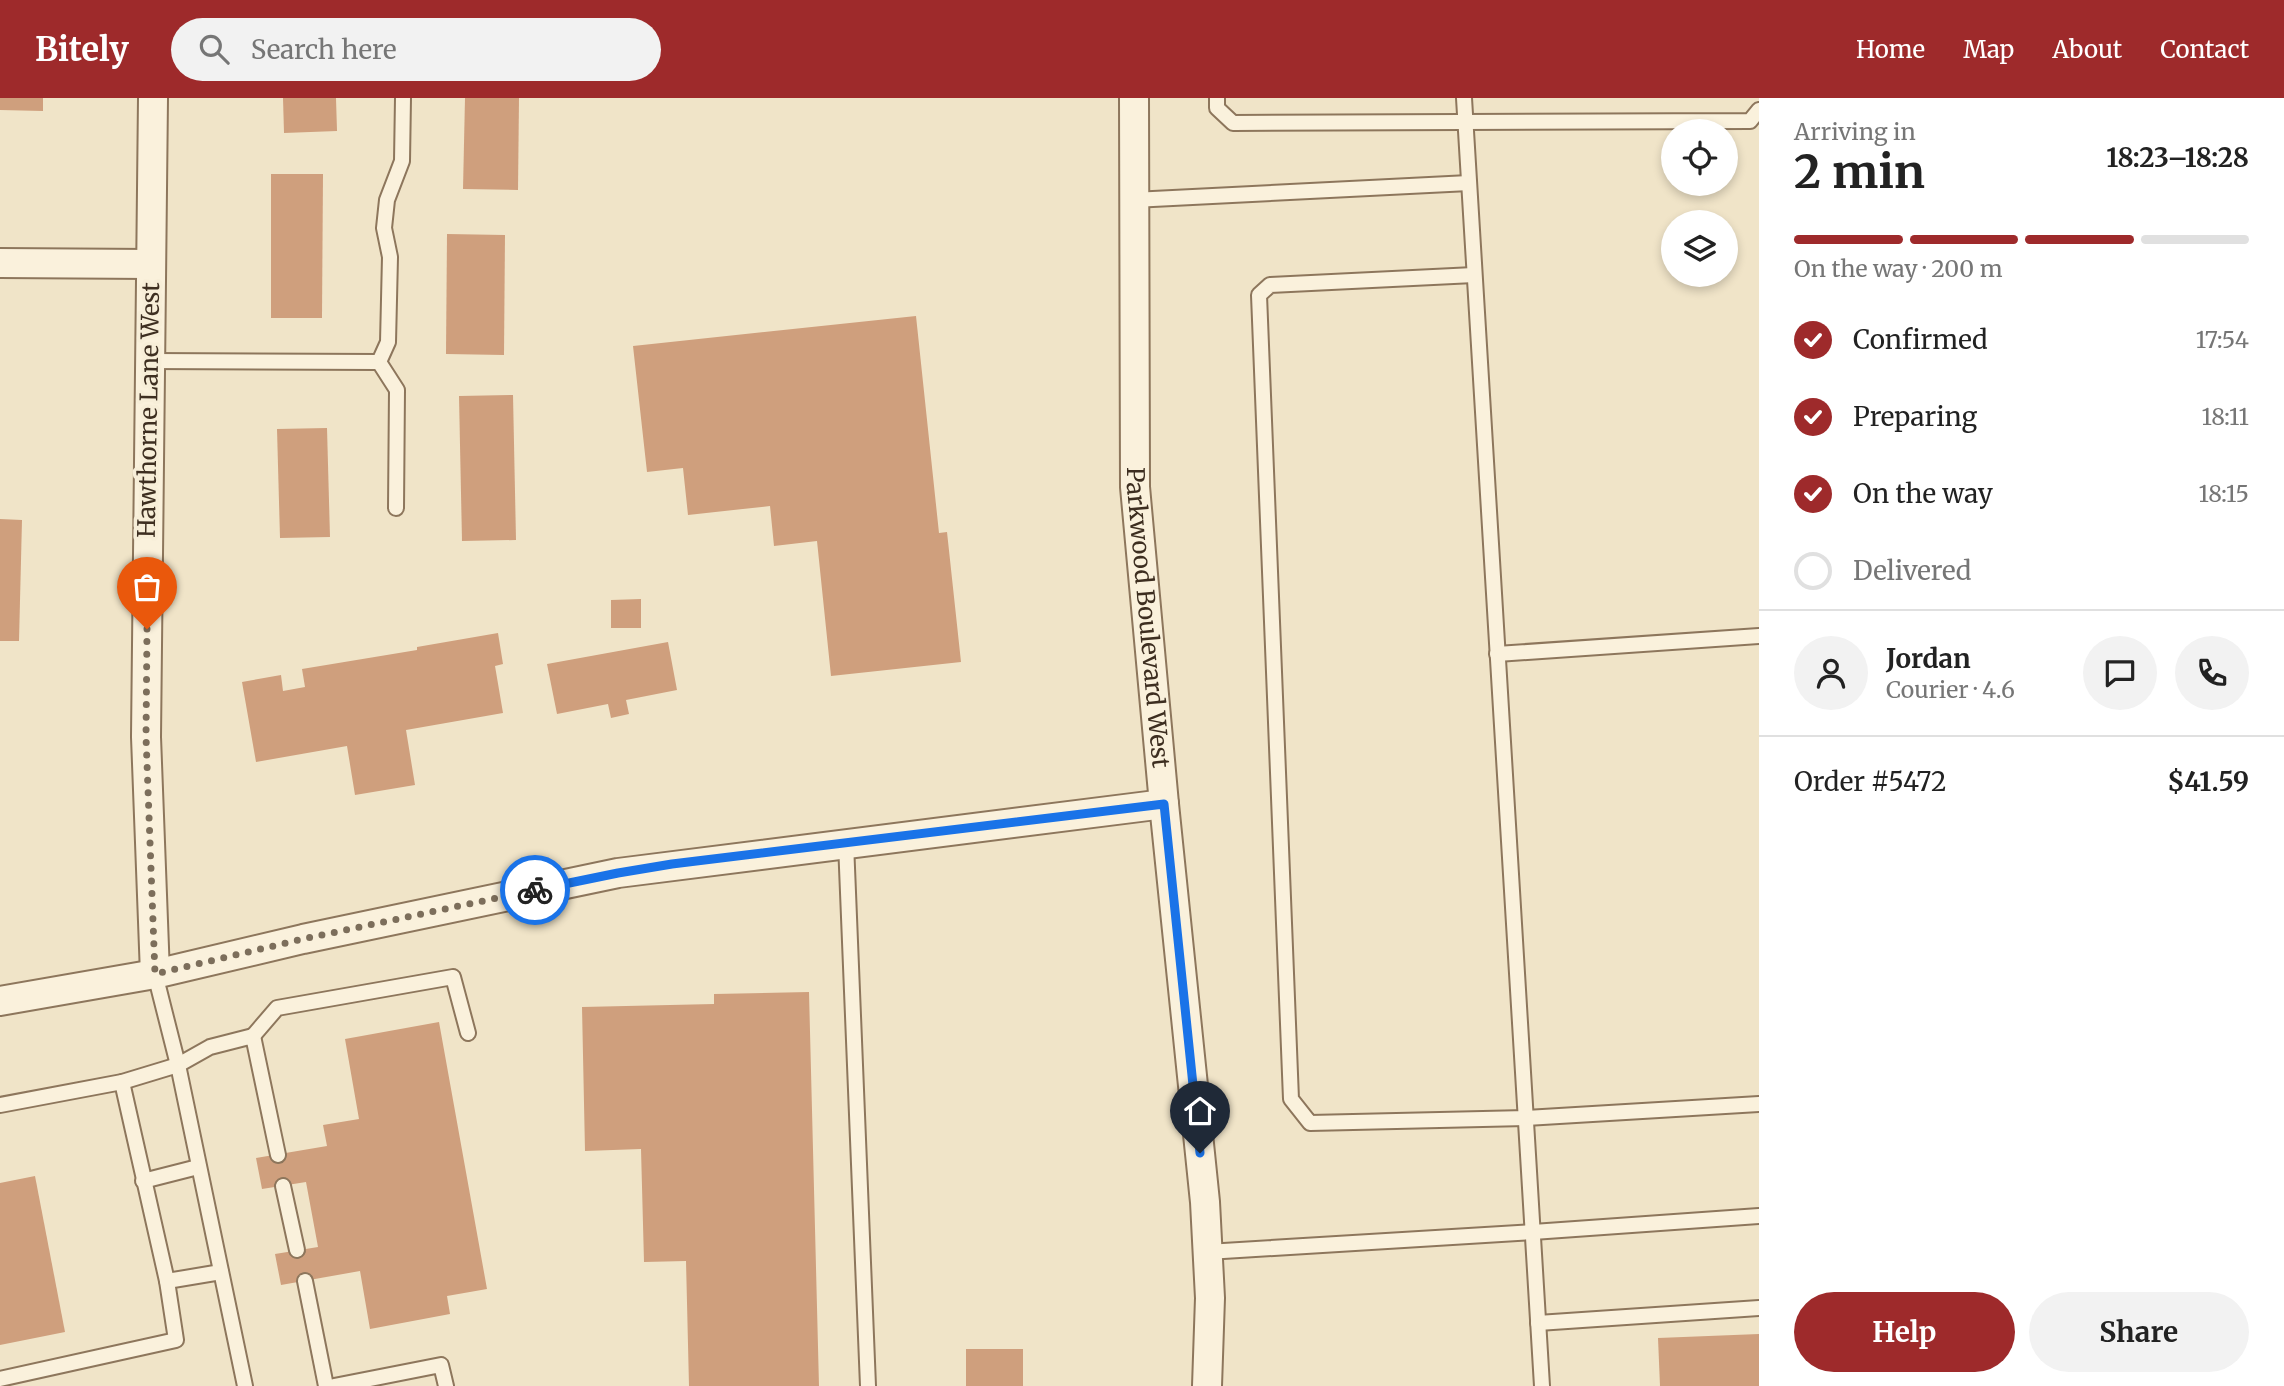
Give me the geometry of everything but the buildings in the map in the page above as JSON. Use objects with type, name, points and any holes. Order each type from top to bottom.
[{"type":"street","name":"Hawthorne Lane West","points":[[153,98],[146,737],[155,974]]},
{"type":"street","name":"Parkwood Boulevard West","points":[[1134,98],[1135,486],[1205,1202],[1210,1298],[1207,1386]]},
{"type":"street","points":[[0,263],[151,264]]},
{"type":"street","points":[[0,1001],[155,974],[303,939],[618,873],[1164,804]]},
{"type":"lane","points":[[379,362],[388,342],[390,257],[384,228],[387,200],[402,161],[403,98]]},
{"type":"lane","points":[[1217,98],[1217,108],[1233,123],[1750,121],[1759,110]]},
{"type":"lane","points":[[1464,98],[1542,1386]]},
{"type":"lane","points":[[1133,200],[1469,183]]},
{"type":"lane","points":[[1474,275],[1270,285],[1259,295],[1291,1099],[1310,1123],[1526,1118],[1759,1104]]},
{"type":"lane","points":[[150,361],[379,362]]},
{"type":"lane","points":[[379,362],[397,390],[397,508]]},
{"type":"lane","points":[[1497,654],[1759,636]]},
{"type":"lane","points":[[846,843],[868,1386]]},
{"type":"lane","points":[[155,974],[178,1065],[245,1386]]},
{"type":"lane","points":[[0,1105],[122,1082],[178,1065],[210,1047],[253,1036],[277,1008],[453,977],[468,1033]]},
{"type":"lane","points":[[253,1036],[278,1155]]},
{"type":"lane","points":[[0,1379],[176,1340],[167,1281],[122,1082]]},
{"type":"lane","points":[[143,1181],[198,1167]]},
{"type":"lane","points":[[283,1185],[297,1251]]},
{"type":"lane","points":[[1207,1252],[1533,1233],[1759,1216]]},
{"type":"lane","points":[[167,1281],[221,1272]]},
{"type":"lane","points":[[305,1281],[326,1386]]},
{"type":"lane","points":[[1538,1323],[1759,1308]]},
{"type":"lane","points":[[334,1386],[442,1365],[446,1386]]},
{"type":"way so far","points":[[147,629],[146,737],[155,974],[303,939],[535,890]]},
{"type":"route","points":[[535,890],[672,864],[1164,804],[1200,1153]]}]
